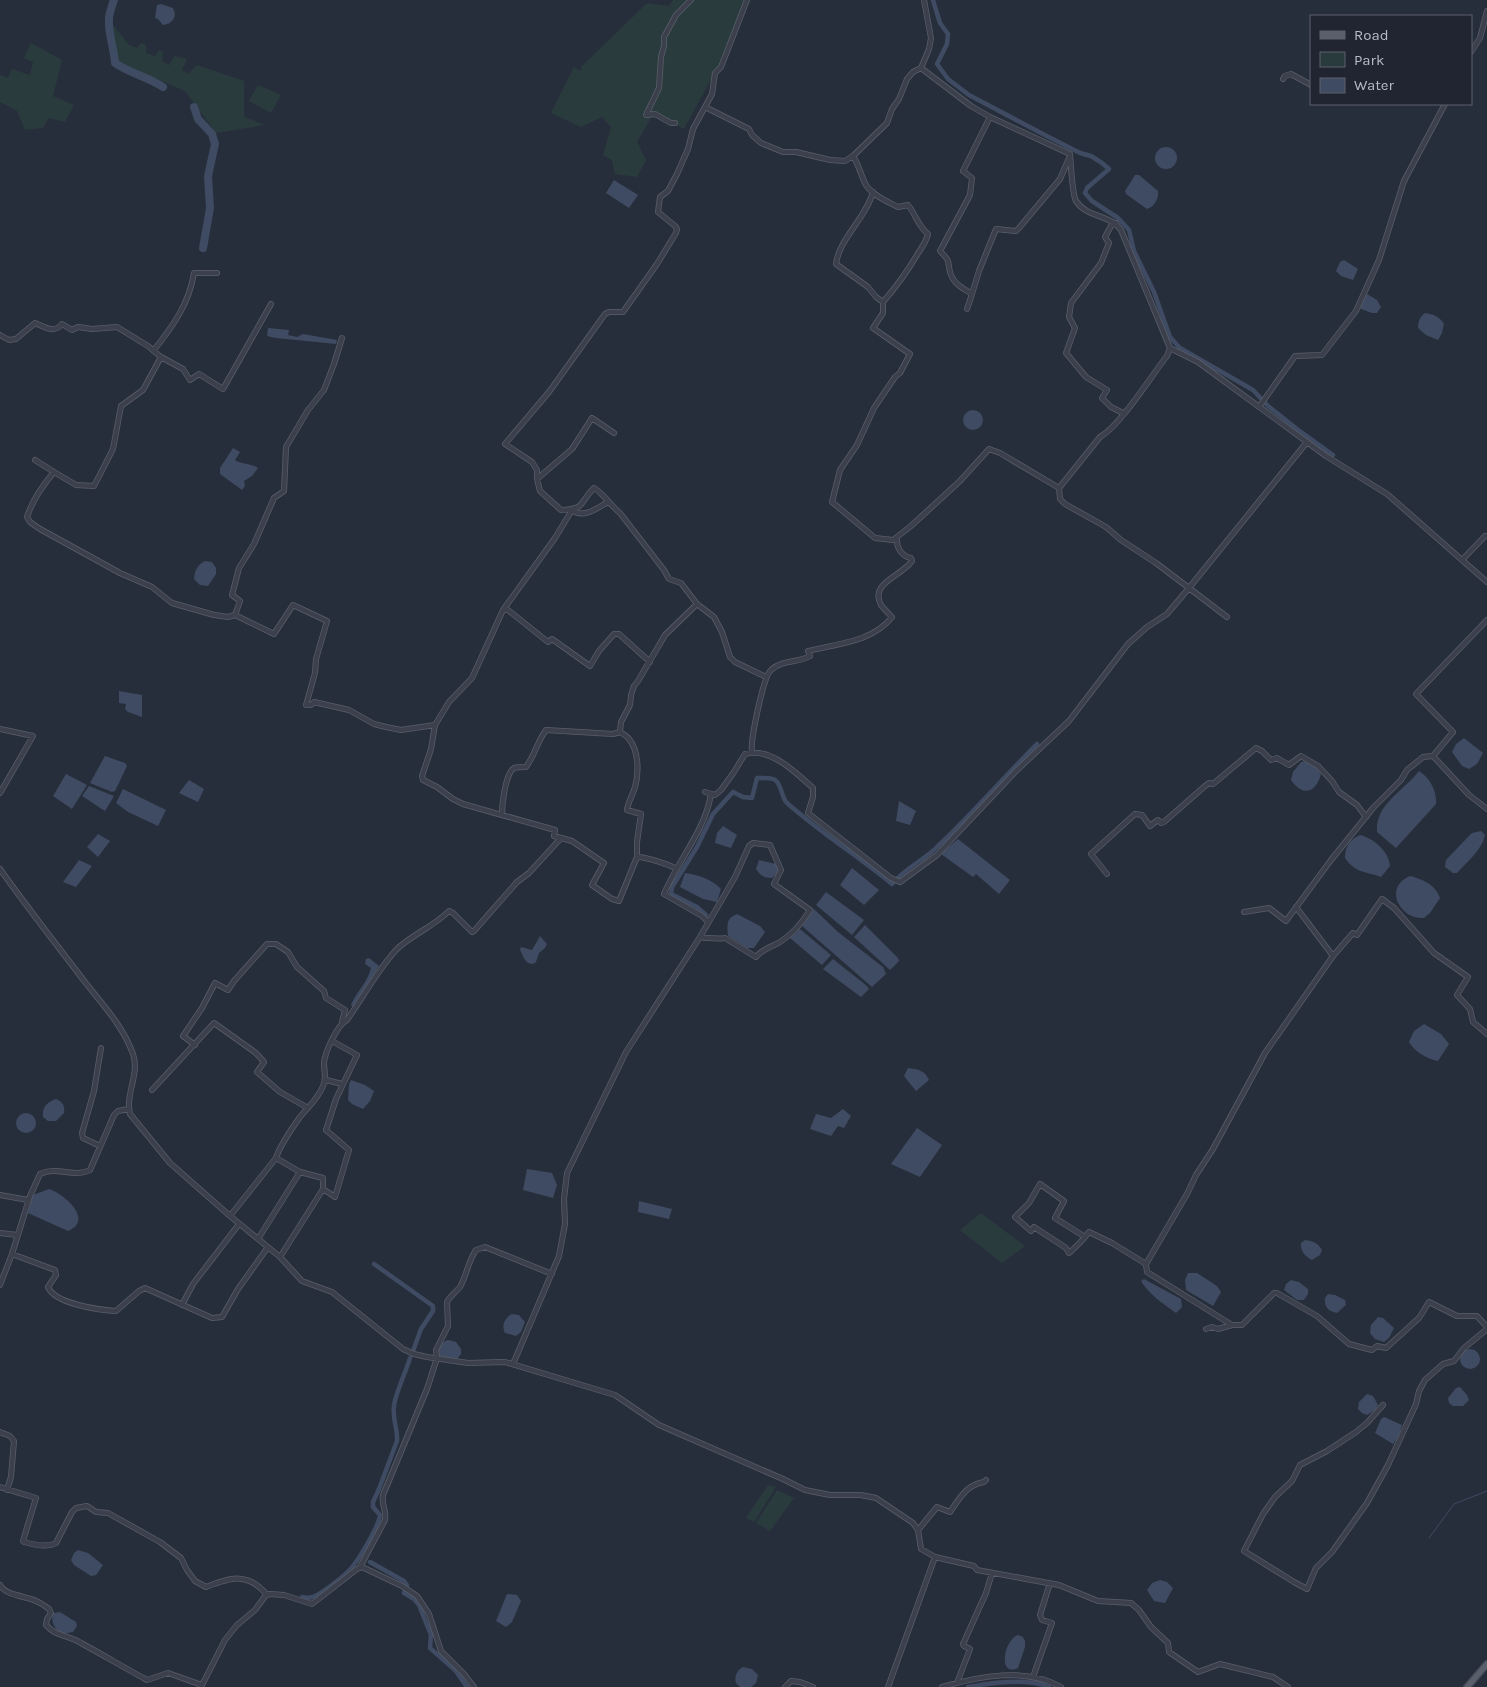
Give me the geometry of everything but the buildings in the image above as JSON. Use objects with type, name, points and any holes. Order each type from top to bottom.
[{"type":"main road","points":[[1467,1687],[1487,1664]]},
{"type":"street","points":[[675,123],[671,123],[655,114],[646,115],[659,88],[664,37],[676,15],[691,0]]},
{"type":"street","points":[[747,0],[721,67],[715,73],[712,94],[693,129],[688,149],[677,174],[668,191],[660,197],[658,212],[675,226],[677,229],[676,233],[623,312],[609,312],[605,314],[549,392],[505,444],[532,462],[537,470],[540,491],[561,510],[577,508],[584,503],[594,488],[600,492],[620,513],[669,579],[681,583],[698,604],[714,617],[722,632],[730,656],[735,662],[766,677]]},
{"type":"street","points":[[705,106],[749,129],[752,135],[761,143],[784,152],[796,152],[830,160],[845,161],[853,156],[887,123],[907,80],[913,72],[921,68],[930,50],[931,38],[924,0]]},
{"type":"street","points":[[1472,50],[1480,38],[1487,11]]},
{"type":"street","points":[[921,68],[952,93],[990,117],[1070,154]]},
{"type":"street","points":[[1283,79],[1291,74],[1310,84]]},
{"type":"street","points":[[1260,405],[1295,356],[1322,355],[1356,311],[1379,260],[1404,181],[1444,105]]},
{"type":"street","points":[[972,294],[958,286],[951,275],[950,261],[940,251],[970,195],[972,178],[963,170],[990,117]]},
{"type":"street","points":[[1070,154],[1076,200],[1085,211],[1116,223],[1121,230],[1170,348],[1198,362],[1260,405],[1326,456],[1387,494],[1487,582]]},
{"type":"street","points":[[967,309],[979,271],[996,229],[1016,231],[1019,228],[1060,179],[1070,154]]},
{"type":"street","points":[[853,156],[866,184],[873,192],[898,208],[908,205],[920,228],[928,234],[927,241],[913,264],[883,302],[883,313],[873,328],[910,354],[900,373],[874,408],[857,445],[840,470],[832,502],[875,538],[893,540],[955,486],[989,449],[1000,453],[1059,488]]},
{"type":"street","points":[[873,192],[858,224],[839,252],[836,264],[868,287],[883,302]]},
{"type":"street","points":[[1116,223],[1111,226],[1105,238],[1109,243],[1101,263],[1071,303],[1069,317],[1075,328],[1066,353],[1086,378],[1107,390],[1102,398],[1107,404],[1123,413]]},
{"type":"street","points":[[154,350],[182,313],[194,273],[217,274]]},
{"type":"street","points":[[0,335],[10,340],[16,339],[35,323],[53,330],[58,329],[62,324],[72,330],[78,327],[92,329],[117,327],[182,369],[190,380],[199,374],[223,388],[270,304]]},
{"type":"street","points":[[235,615],[240,601],[232,594],[239,568],[254,544],[274,498],[284,491],[286,447],[308,410],[324,390],[342,338]]},
{"type":"street","points":[[1170,348],[1167,356],[1123,413],[1107,433],[1100,436],[1059,488],[1060,499],[1065,504],[1106,527],[1227,617]]},
{"type":"street","points":[[35,460],[76,486],[94,486],[113,449],[121,406],[143,390],[161,357]]},
{"type":"street","points":[[537,479],[572,449],[592,418],[614,433]]},
{"type":"street","points":[[708,922],[702,916],[664,894],[686,855],[708,808],[708,793],[716,795],[721,790],[745,754],[752,752],[773,756],[813,788],[813,797],[808,813],[890,878],[900,882],[937,854],[1016,771],[1068,720],[1128,644],[1147,627],[1167,614],[1307,442]]},
{"type":"street","points":[[54,472],[30,509],[27,517],[34,525],[120,573],[152,587],[172,603],[214,615],[228,617],[235,615],[274,634],[292,605],[327,621],[306,705],[311,705],[314,702],[349,710],[374,724],[401,730],[435,725]]},
{"type":"street","points":[[572,510],[576,513],[587,513],[608,502]]},
{"type":"street","points":[[572,510],[555,538],[503,610],[472,678],[449,702],[435,725],[431,749],[422,776],[423,780],[463,804],[555,830],[554,836],[572,841],[604,864],[592,885],[612,899],[619,901],[637,856],[641,814],[627,810],[628,802],[635,788],[637,758],[630,740],[620,732]]},
{"type":"street","points":[[1463,559],[1475,544],[1484,536],[1487,536]]},
{"type":"street","points":[[752,752],[751,745],[766,677],[770,670],[786,661],[806,659],[810,656],[808,651],[869,635],[886,624],[892,617],[882,607],[878,591],[886,582],[909,566],[912,561],[911,558],[903,555],[898,548],[897,537]]},
{"type":"street","points":[[620,732],[621,722],[630,705],[634,686],[665,635],[698,604]]},
{"type":"street","points":[[503,610],[508,610],[548,642],[552,639],[590,666],[599,651],[614,634],[619,634],[650,662]]},
{"type":"street","points":[[1244,912],[1270,908],[1286,921],[1366,816],[1401,780],[1407,770],[1423,757],[1433,756],[1453,732],[1416,694],[1487,620]]},
{"type":"street","points":[[0,729],[33,736],[0,793]]},
{"type":"street","points":[[502,815],[502,805],[510,772],[516,768],[526,767],[546,730],[613,734],[620,732]]},
{"type":"street","points":[[1107,874],[1091,854],[1126,821],[1135,814],[1142,815],[1150,826],[1158,820],[1161,823],[1164,822],[1205,786],[1209,783],[1213,784],[1256,748],[1271,760],[1278,758],[1288,765],[1301,756],[1318,766],[1339,792],[1358,805],[1366,816]]},
{"type":"street","points":[[1433,756],[1469,795],[1487,809]]},
{"type":"street","points":[[342,1022],[347,1020],[396,950],[438,922],[449,911],[472,932],[478,929],[517,882],[529,873],[561,838]]},
{"type":"street","points":[[513,1364],[560,1256],[565,1224],[564,1199],[567,1173],[626,1052],[700,937],[735,877],[749,846],[753,843],[770,844],[781,870],[774,884],[810,910],[792,933],[759,953],[756,957],[725,938],[719,939],[713,936],[705,939],[700,937]]},
{"type":"street","points":[[637,856],[646,857],[677,869]]},
{"type":"street","points":[[0,869],[124,1033],[133,1053],[136,1067],[127,1109],[170,1163],[239,1224],[280,1257],[302,1281],[332,1292],[403,1349],[414,1354],[468,1363],[505,1362],[615,1395],[659,1425],[805,1490],[830,1495],[871,1496],[905,1517],[918,1530],[920,1549],[935,1557],[992,1573],[1059,1585],[1098,1601],[1131,1603],[1139,1610],[1151,1627],[1168,1643],[1169,1652],[1198,1672],[1220,1664],[1273,1677],[1288,1687]]},
{"type":"street","points":[[1232,1325],[1147,1272],[1146,1264],[1265,1053],[1333,956],[1353,933],[1357,935],[1382,898],[1394,908],[1434,953],[1468,977],[1457,995],[1470,1009],[1473,1022],[1487,1034]]},
{"type":"street","points":[[1296,907],[1333,956]]},
{"type":"street","points":[[195,1045],[183,1036],[202,1008],[215,982],[228,990],[267,944],[276,944],[288,952],[297,967],[324,992],[326,998],[345,1010],[342,1022],[324,1062],[326,1080],[318,1096],[279,1148],[276,1158],[230,1216]]},
{"type":"street","points":[[152,1090],[214,1023],[256,1053],[264,1062],[257,1072],[280,1092],[308,1108]]},
{"type":"street","points":[[323,1189],[335,1197],[349,1150],[326,1130],[342,1084],[357,1055],[332,1041]]},
{"type":"street","points":[[100,1146],[84,1138],[82,1133],[94,1091],[101,1048]]},
{"type":"street","points":[[326,1080],[342,1084]]},
{"type":"street","points":[[0,1284],[12,1254],[28,1200],[35,1183],[42,1173],[49,1171],[84,1173],[90,1170],[109,1126],[118,1111],[127,1109]]},
{"type":"street","points":[[276,1158],[300,1172],[323,1178],[323,1189],[280,1257]]},
{"type":"street","points":[[258,1239],[300,1172]]},
{"type":"street","points":[[1085,1237],[1055,1218],[1064,1201],[1040,1184],[1029,1203],[1015,1217],[1031,1232],[1034,1227],[1066,1248],[1069,1253],[1085,1237],[1089,1232],[1112,1243],[1146,1264]]},
{"type":"street","points":[[0,1195],[28,1200]]},
{"type":"street","points":[[182,1305],[193,1284],[239,1224]]},
{"type":"street","points":[[0,1232],[17,1235]]},
{"type":"street","points":[[12,1254],[55,1270],[56,1275],[48,1288],[50,1292],[56,1297],[72,1303],[100,1310],[116,1311],[145,1288],[212,1318],[222,1317],[238,1289],[268,1247]]},
{"type":"street","points":[[0,1487],[36,1498],[29,1516],[24,1542],[36,1545],[53,1545],[56,1543],[72,1512],[76,1508],[87,1506],[96,1512],[108,1513],[160,1542],[182,1558],[187,1570],[195,1581],[206,1587],[234,1578],[253,1582],[267,1594],[284,1595],[312,1604],[360,1567],[385,1520],[386,1513],[382,1501],[383,1495],[427,1389],[437,1358],[436,1350],[448,1326],[447,1302],[459,1288],[467,1271],[468,1262],[476,1250],[485,1247],[552,1274]]},
{"type":"street","points":[[1206,1328],[1218,1329],[1232,1325],[1242,1325],[1274,1293],[1317,1316],[1349,1344],[1372,1350],[1377,1346],[1386,1348],[1419,1318],[1429,1302],[1457,1316],[1477,1316],[1487,1328],[1464,1348],[1454,1361],[1443,1364],[1424,1380],[1416,1404],[1388,1465],[1366,1503],[1332,1552],[1316,1568],[1307,1588],[1294,1582],[1244,1550],[1263,1514],[1275,1497],[1292,1481],[1300,1465],[1327,1451],[1356,1432],[1383,1405]]},
{"type":"street","points":[[0,1432],[10,1436],[14,1441],[11,1477],[7,1490]]},
{"type":"street","points":[[918,1530],[937,1507],[950,1512],[967,1489],[973,1484],[986,1480]]},
{"type":"street","points":[[888,1687],[935,1557]]},
{"type":"street","points":[[360,1567],[402,1586],[417,1596],[425,1607],[441,1651],[474,1687]]},
{"type":"street","points":[[957,1683],[970,1649],[963,1644],[986,1593],[992,1573]]},
{"type":"street","points":[[1033,1676],[1052,1623],[1042,1620],[1040,1615],[1050,1583]]},
{"type":"street","points":[[0,1589],[36,1601],[50,1609],[46,1625],[56,1633],[79,1642],[148,1680],[168,1673],[202,1686],[225,1640],[237,1625],[255,1610],[267,1594]]},
{"type":"street","points":[[942,1687],[987,1676],[1033,1676],[1053,1682],[1061,1687]]},
{"type":"street","points":[[785,1687],[791,1681],[796,1681],[813,1687]]},
{"type":"green space","points":[[673,0],[746,0],[727,50],[684,129],[654,113],[637,142],[646,160],[637,177],[615,174],[612,160],[603,155],[611,127],[602,117],[581,127],[551,113],[574,67],[581,71],[581,67],[647,3],[669,6]]},
{"type":"green space","points":[[110,21],[129,45],[137,48],[141,43],[146,45],[146,53],[155,56],[159,50],[163,52],[162,61],[169,65],[174,56],[187,59],[182,70],[188,74],[197,65],[244,81],[244,117],[265,125],[216,133],[185,91],[118,62]]},
{"type":"green space","points":[[31,43],[62,60],[53,96],[74,105],[65,122],[48,118],[43,128],[25,130],[17,111],[0,102],[0,75],[8,78],[12,69],[30,75],[33,62],[24,58]]},
{"type":"green space","points":[[258,85],[281,95],[271,113],[249,101]]},
{"type":"green space","points":[[981,1213],[1025,1246],[1002,1263],[960,1230]]},
{"type":"green space","points":[[768,1485],[776,1487],[754,1522],[746,1518]]},
{"type":"green space","points":[[777,1490],[794,1498],[770,1531],[756,1523]]},
{"type":"water","points":[[161,4],[173,8],[174,19],[168,24],[163,25],[155,18],[157,5]]},
{"type":"water","points":[[1166,147],[1174,150],[1177,158],[1174,166],[1166,169],[1158,166],[1155,158],[1158,150]]},
{"type":"water","points":[[1135,175],[1139,175],[1158,191],[1156,202],[1147,209],[1126,194],[1125,191]]},
{"type":"water","points":[[614,180],[638,195],[629,208],[606,193]]},
{"type":"water","points":[[1344,260],[1358,269],[1353,280],[1341,276],[1336,271],[1340,262]]},
{"type":"water","points":[[1367,294],[1377,300],[1381,307],[1377,313],[1361,309],[1361,303]]},
{"type":"water","points":[[1425,313],[1436,316],[1444,324],[1438,340],[1426,335],[1418,328],[1418,323]]},
{"type":"water","points":[[268,328],[289,330],[288,335],[297,337],[303,334],[337,340],[336,344],[276,338],[267,336]]},
{"type":"water","points":[[969,410],[977,410],[983,416],[983,424],[977,430],[969,430],[963,424],[963,416]]},
{"type":"water","points":[[233,448],[240,452],[235,460],[258,468],[252,476],[244,481],[245,486],[242,490],[220,474],[220,468]]},
{"type":"water","points":[[205,561],[212,562],[216,568],[216,574],[208,586],[200,585],[194,579],[197,568]]},
{"type":"water","points":[[119,691],[142,695],[142,717],[128,712],[125,709],[126,704],[119,703]]},
{"type":"water","points":[[1464,738],[1483,753],[1477,764],[1469,769],[1462,766],[1452,752],[1456,744]]},
{"type":"water","points":[[105,756],[125,763],[127,766],[115,791],[112,792],[90,783]]},
{"type":"water","points":[[1307,761],[1314,765],[1321,774],[1313,789],[1305,791],[1296,786],[1291,780],[1293,772],[1301,762]]},
{"type":"water","points":[[1419,771],[1432,785],[1436,804],[1396,848],[1377,832],[1378,822],[1385,806]]},
{"type":"water","points":[[66,774],[87,785],[72,809],[53,796]]},
{"type":"water","points":[[189,780],[204,789],[198,802],[179,793]]},
{"type":"water","points":[[89,786],[114,796],[105,811],[82,796]]},
{"type":"water","points":[[123,789],[166,810],[158,826],[128,812],[116,803]]},
{"type":"water","points":[[899,801],[916,811],[910,825],[896,821]]},
{"type":"water","points":[[723,826],[737,835],[731,848],[715,843],[717,833]]},
{"type":"water","points":[[1481,831],[1485,835],[1481,846],[1457,873],[1453,873],[1445,867],[1446,860],[1472,833]]},
{"type":"water","points":[[98,834],[110,841],[98,857],[87,847]]},
{"type":"water","points":[[1360,835],[1375,842],[1387,855],[1390,866],[1381,877],[1353,867],[1345,858],[1348,844]]},
{"type":"water","points":[[958,839],[1010,880],[999,894],[976,874],[973,877],[941,854]]},
{"type":"water","points":[[79,860],[92,866],[76,887],[63,882]]},
{"type":"water","points":[[759,860],[776,864],[778,872],[772,878],[763,876],[756,869]]},
{"type":"water","points":[[852,868],[879,890],[864,905],[840,885]]},
{"type":"water","points":[[685,873],[704,878],[721,889],[717,902],[703,899],[680,887]]},
{"type":"water","points":[[1410,876],[1432,886],[1440,898],[1430,913],[1424,918],[1408,914],[1398,902],[1397,888],[1402,881]]},
{"type":"water","points":[[826,892],[864,920],[852,935],[816,905]]},
{"type":"water","points":[[814,909],[838,932],[883,967],[886,974],[872,987],[802,926]]},
{"type":"water","points":[[737,914],[760,926],[765,932],[754,948],[747,948],[728,936],[728,922]]},
{"type":"water","points":[[865,925],[898,958],[899,961],[890,970],[854,937]]},
{"type":"water","points":[[800,929],[831,955],[822,965],[790,938]]},
{"type":"water","points":[[540,936],[547,944],[533,964],[526,961],[520,950],[521,947],[532,950]]},
{"type":"water","points":[[369,958],[379,966],[353,1007],[351,1005],[353,1000],[365,982],[371,968],[365,964],[366,959]]},
{"type":"water","points":[[833,959],[867,986],[869,989],[861,997],[823,969]]},
{"type":"water","points":[[1424,1024],[1441,1034],[1449,1044],[1438,1061],[1421,1054],[1409,1042],[1414,1031]]},
{"type":"water","points":[[908,1068],[923,1072],[929,1080],[916,1091],[904,1076]]},
{"type":"water","points":[[351,1080],[365,1085],[374,1091],[370,1101],[363,1109],[348,1100]]},
{"type":"water","points":[[56,1099],[63,1104],[64,1113],[56,1121],[48,1121],[43,1117],[44,1108],[48,1103]]},
{"type":"water","points":[[843,1109],[851,1116],[844,1128],[838,1126],[831,1136],[810,1129],[816,1114],[831,1118]]},
{"type":"water","points":[[22,1113],[30,1113],[36,1119],[36,1127],[30,1133],[22,1133],[16,1127],[16,1119]]},
{"type":"water","points":[[917,1128],[942,1145],[920,1177],[891,1164]]},
{"type":"water","points":[[527,1169],[552,1173],[557,1185],[553,1198],[523,1190]]},
{"type":"water","points":[[49,1189],[68,1201],[78,1214],[76,1226],[68,1231],[28,1213],[33,1195]]},
{"type":"water","points":[[639,1201],[672,1209],[669,1219],[638,1212]]},
{"type":"water","points":[[1305,1240],[1319,1246],[1322,1250],[1320,1255],[1312,1260],[1305,1255],[1302,1251],[1301,1243]]},
{"type":"water","points":[[1188,1273],[1197,1273],[1217,1286],[1221,1292],[1213,1306],[1186,1290],[1185,1280]]},
{"type":"water","points":[[1144,1279],[1181,1299],[1182,1307],[1176,1313],[1166,1306],[1144,1286],[1141,1281]]},
{"type":"water","points":[[1291,1280],[1299,1282],[1308,1289],[1308,1294],[1304,1300],[1297,1300],[1284,1290],[1286,1284]]},
{"type":"water","points":[[1328,1294],[1345,1300],[1346,1305],[1337,1313],[1329,1310],[1326,1307],[1325,1301]]},
{"type":"water","points":[[512,1314],[519,1315],[525,1322],[521,1332],[516,1336],[505,1333],[503,1327],[504,1322]]},
{"type":"water","points":[[1378,1317],[1383,1318],[1394,1328],[1389,1338],[1384,1342],[1375,1339],[1370,1333],[1371,1325]]},
{"type":"water","points":[[448,1340],[456,1342],[461,1349],[461,1354],[457,1359],[439,1356],[440,1346]]},
{"type":"water","points":[[1466,1349],[1474,1349],[1480,1355],[1480,1363],[1474,1369],[1466,1369],[1460,1363],[1460,1355]]},
{"type":"water","points":[[1460,1387],[1469,1400],[1463,1406],[1453,1406],[1449,1403],[1448,1398],[1456,1388]]},
{"type":"water","points":[[1367,1394],[1373,1396],[1378,1405],[1375,1410],[1367,1415],[1358,1409],[1359,1402]]},
{"type":"water","points":[[1384,1417],[1402,1425],[1398,1437],[1393,1444],[1375,1433],[1381,1419]]},
{"type":"water","points":[[78,1550],[88,1553],[103,1565],[96,1575],[91,1576],[74,1565],[71,1560],[74,1553]]},
{"type":"water","points":[[1160,1580],[1167,1582],[1173,1588],[1165,1603],[1154,1601],[1147,1590],[1152,1583]]},
{"type":"water","points":[[507,1594],[517,1595],[521,1601],[512,1622],[506,1627],[496,1621]]},
{"type":"water","points":[[60,1612],[76,1622],[77,1626],[73,1632],[63,1634],[54,1625],[52,1620],[54,1613]]},
{"type":"water","points":[[1018,1635],[1023,1637],[1025,1647],[1018,1668],[1011,1670],[1007,1668],[1005,1663],[1006,1650],[1013,1638]]},
{"type":"water","points":[[743,1667],[752,1669],[758,1675],[756,1683],[751,1687],[740,1687],[736,1683],[736,1674]]},
{"type":"waterway","points":[[114,0],[109,25],[115,63],[163,87]]},
{"type":"waterway","points":[[933,0],[940,23],[948,34],[947,44],[937,64],[948,79],[969,95],[1080,153],[1091,156],[1109,169],[1087,188],[1085,193],[1092,201],[1118,218],[1129,230],[1134,251],[1154,292],[1170,337],[1180,348],[1253,390],[1268,406],[1333,455]]},
{"type":"waterway","points":[[194,107],[198,119],[212,134],[215,144],[208,176],[210,208],[203,248]]},
{"type":"waterway","points":[[706,915],[697,907],[671,894],[672,887],[697,847],[713,814],[733,792],[743,797],[752,798],[757,778],[774,779],[778,783],[787,803],[892,884],[903,873],[937,847],[963,822],[1037,744]]},
{"type":"waterway","points":[[374,1264],[433,1306],[433,1311],[421,1329],[413,1351]]},
{"type":"waterway","points":[[302,1597],[310,1598],[317,1595],[345,1574],[360,1556],[379,1520],[380,1515],[373,1507],[373,1502],[397,1441],[394,1406],[396,1395],[410,1358]]},
{"type":"waterway","points":[[1429,1538],[1454,1504],[1487,1491]]},
{"type":"waterway","points":[[370,1562],[404,1581],[407,1585],[404,1593],[414,1599],[419,1605],[431,1635],[430,1648],[455,1670],[467,1687]]},
{"type":"waterway","points":[[968,1687],[1020,1682],[1049,1687]]}]
